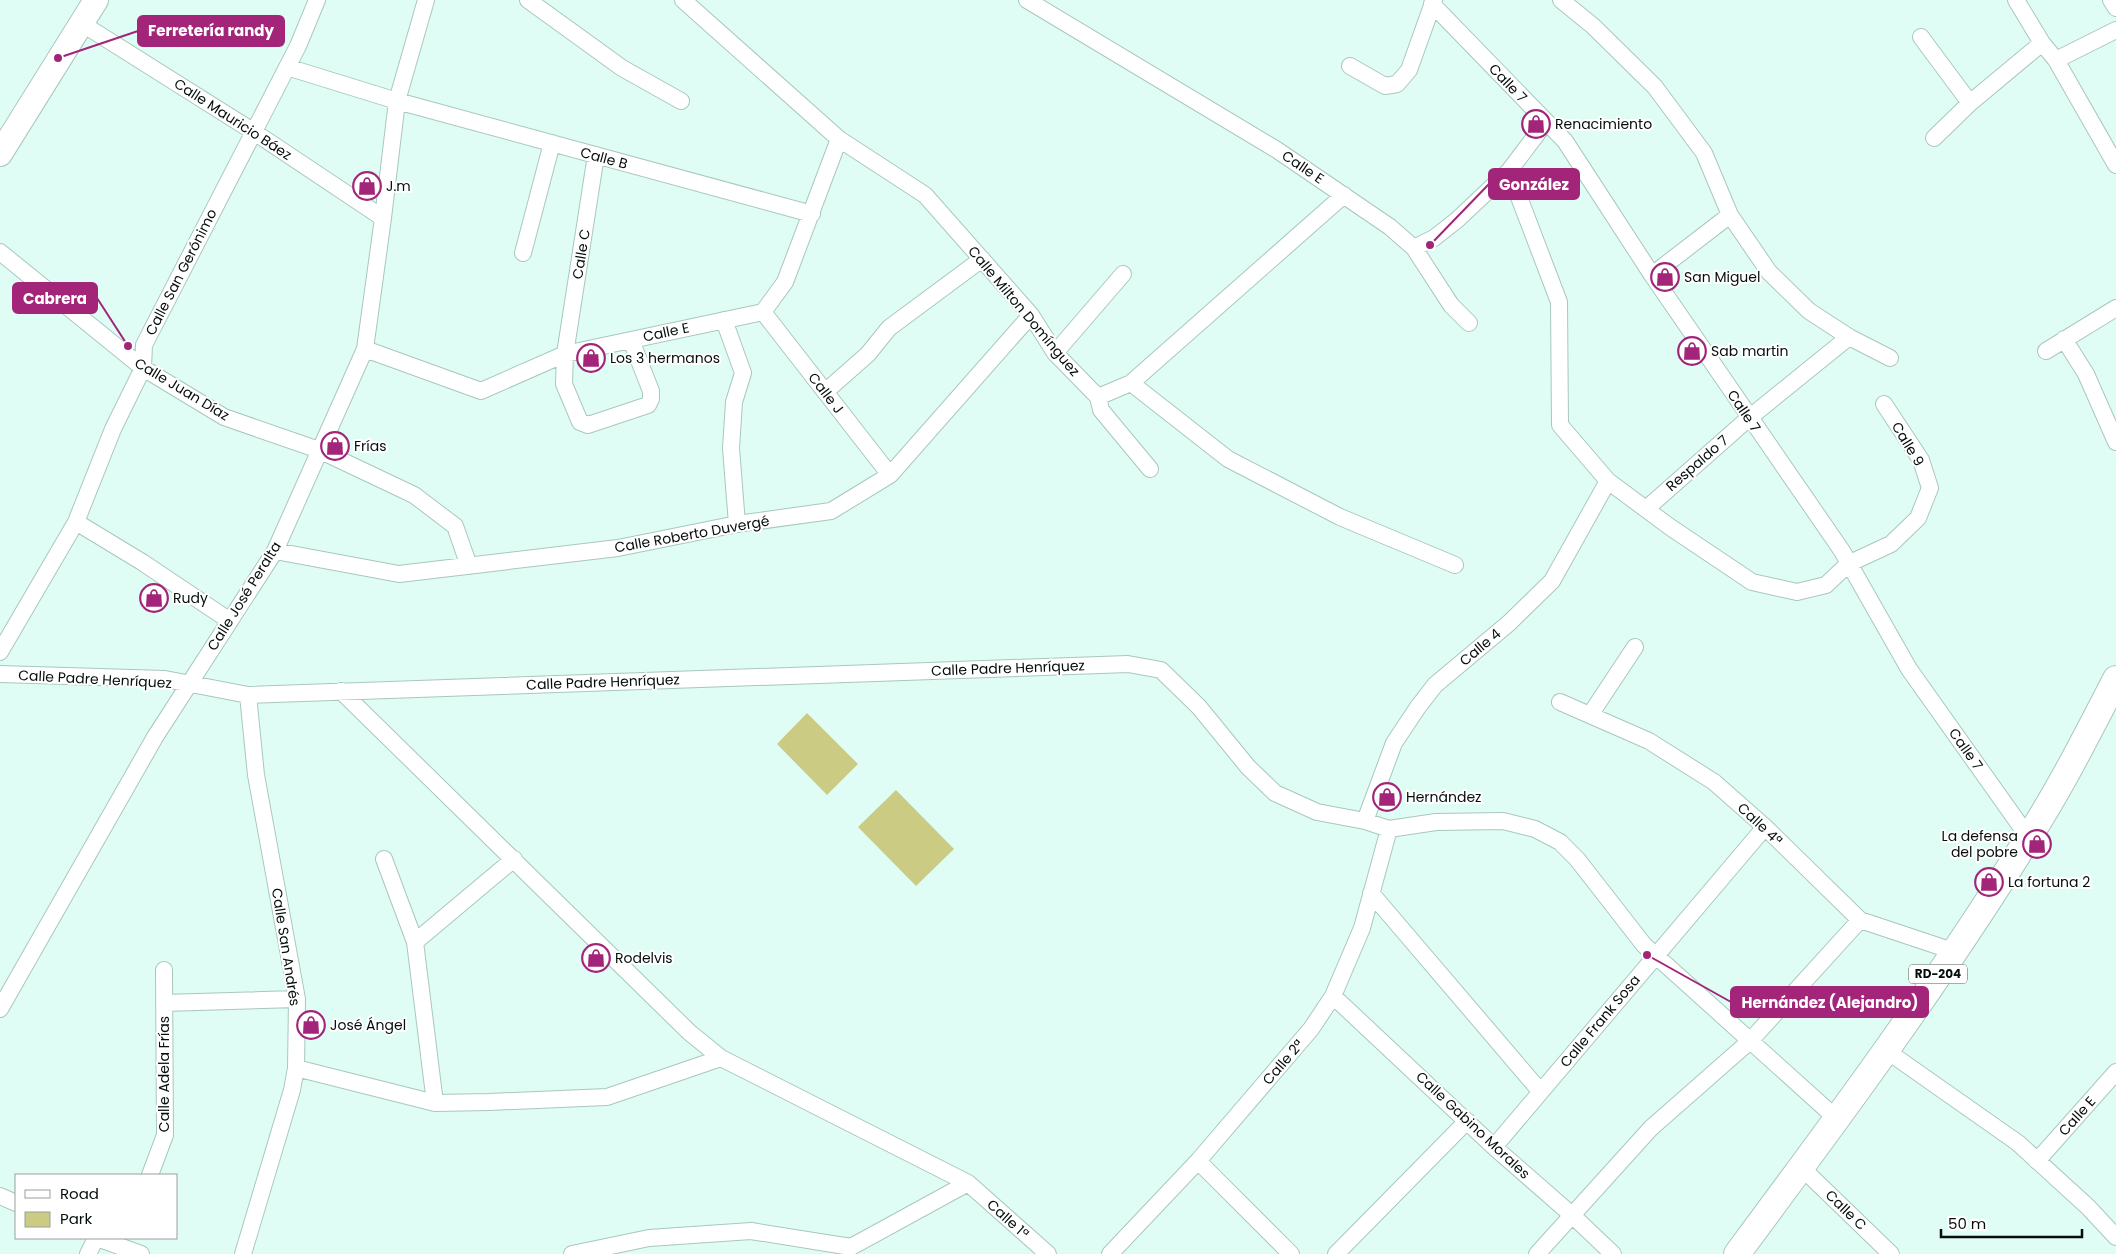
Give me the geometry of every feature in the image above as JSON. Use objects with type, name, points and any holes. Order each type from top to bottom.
[{"type":"main road","name":"RD-204","points":[[1737,1254],[1887,1051],[2029,838],[2080,750],[2116,679]]},
{"type":"street","points":[[0,154],[96,0]]},
{"type":"street","name":"Calle San Gerónimo","points":[[1,648],[76,522],[114,429],[143,368],[144,345],[287,67],[317,0]]},
{"type":"street","name":"Calle José Peralta","points":[[0,1009],[155,737],[274,551],[365,349],[383,218],[396,101],[426,0]]},
{"type":"street","points":[[528,0],[622,68],[681,101]]},
{"type":"street","name":"Calle Milton Domínguez","points":[[683,0],[839,139],[926,196],[1031,315],[1055,353],[1098,397],[1101,410],[1150,469]]},
{"type":"street","name":"Calle E","points":[[1027,0],[1277,150],[1390,227],[1414,248],[1451,305],[1469,323]]},
{"type":"street","points":[[1561,0],[1593,26],[1655,87],[1704,153],[1730,215],[1769,272],[1809,311],[1849,337],[1890,358]]},
{"type":"street","points":[[2016,0],[2042,43],[2056,60],[2116,165]]},
{"type":"street","points":[[2110,0],[2116,8]]},
{"type":"street","points":[[1350,66],[1385,86],[1397,84],[1409,70],[1433,2]]},
{"type":"street","name":"Calle 7","points":[[1433,2],[1565,141],[1652,275],[1842,552],[1909,669],[2029,838]]},
{"type":"street","name":"Calle Mauricio Báez","points":[[81,23],[254,132],[383,218]]},
{"type":"street","points":[[2056,60],[2116,30]]},
{"type":"street","points":[[1921,37],[1970,103]]},
{"type":"street","points":[[1934,138],[1970,103],[2042,43]]},
{"type":"street","name":"Calle B","points":[[287,67],[396,101],[812,214]]},
{"type":"street","points":[[1414,248],[1434,238],[1449,226],[1510,171],[1546,122]]},
{"type":"street","points":[[763,312],[785,282],[839,139]]},
{"type":"street","points":[[523,253],[552,143]]},
{"type":"street","name":"Calle C","points":[[566,354],[596,155]]},
{"type":"street","name":"Calle 9","points":[[1510,171],[1559,302],[1560,425],[1608,481],[1752,582],[1797,592],[1826,585],[1848,564],[1891,544],[1918,518],[1930,488],[1921,460],[1884,404]]},
{"type":"street","points":[[1098,397],[1130,383],[1344,195]]},
{"type":"street","points":[[1652,275],[1730,215]]},
{"type":"street","name":"Calle Juan Díaz","points":[[0,252],[143,368],[224,417],[319,450],[414,496],[455,526],[469,566]]},
{"type":"street","points":[[825,392],[868,354],[888,328],[982,259]]},
{"type":"street","points":[[1055,353],[1124,274]]},
{"type":"street","points":[[2046,350],[2116,308]]},
{"type":"street","name":"Calle E","points":[[365,349],[481,391],[566,354],[763,312]]},
{"type":"street","name":"Calle J","points":[[763,312],[890,474]]},
{"type":"street","name":"Calle Roberto Duvergé","points":[[274,551],[399,574],[618,548],[737,524],[831,510],[890,474],[1031,315]]},
{"type":"street","points":[[724,320],[743,373],[734,402],[731,448],[737,524]]},
{"type":"street","name":"Respaldo 7","points":[[1646,509],[1749,418],[1849,337]]},
{"type":"street","points":[[2064,339],[2086,374],[2116,442]]},
{"type":"street","points":[[566,354],[564,384],[580,422],[588,425],[648,405],[651,391],[631,340]]},
{"type":"street","points":[[1130,383],[1228,459],[1340,517],[1455,565]]},
{"type":"street","name":"Calle 4","points":[[1365,821],[1394,743],[1418,707],[1435,685],[1509,623],[1552,581],[1608,481]]},
{"type":"street","points":[[76,522],[142,562],[230,621]]},
{"type":"street","points":[[1590,715],[1635,647]]},
{"type":"street","name":"Calle Padre Henríquez","points":[[0,674],[165,680],[248,696],[341,691],[1128,664],[1160,670],[1199,708],[1248,767],[1275,794],[1317,812],[1365,821],[1389,829],[1436,822],[1503,821],[1535,830],[1560,842],[1577,859],[1644,945],[1837,1119]]},
{"type":"street","name":"Calle 1ª","points":[[341,691],[689,1032],[721,1058],[968,1183],[1048,1254]]},
{"type":"street","name":"Calle San Andrés","points":[[243,1254],[292,1090],[296,1068],[297,999],[256,774],[248,696]]},
{"type":"street","name":"Calle 4ª","points":[[1560,702],[1649,741],[1714,782],[1765,827],[1860,920],[1953,951]]},
{"type":"street","name":"Calle Frank Sosa","points":[[1494,1147],[1765,827]]},
{"type":"street","name":"Calle 2ª","points":[[1110,1254],[1198,1161],[1312,1029],[1333,996],[1362,928],[1389,829]]},
{"type":"street","points":[[384,859],[415,942],[435,1102]]},
{"type":"street","points":[[415,942],[514,859]]},
{"type":"street","points":[[1371,893],[1540,1091]]},
{"type":"street","points":[[1537,1254],[1651,1128],[1750,1041],[1860,920]]},
{"type":"street","name":"Calle Adela Frías","points":[[150,1174],[165,1135],[164,970]]},
{"type":"street","name":"Calle Gabino Morales","points":[[1333,996],[1494,1147],[1573,1216],[1613,1254]]},
{"type":"street","points":[[164,1003],[297,999]]},
{"type":"street","points":[[1887,1051],[2018,1144],[2088,1207],[2116,1237]]},
{"type":"street","points":[[296,1068],[435,1102],[607,1097],[721,1058]]},
{"type":"street","name":"Calle E","points":[[2037,1161],[2116,1072]]},
{"type":"street","points":[[1336,1254],[1467,1121]]},
{"type":"street","points":[[1198,1161],[1291,1254]]},
{"type":"street","name":"Calle C","points":[[1801,1167],[1891,1254]]},
{"type":"street","points":[[572,1254],[649,1238],[751,1231],[847,1250],[968,1183]]},
{"type":"street","points":[[0,1196],[15,1203]]},
{"type":"street","points":[[88,1254],[96,1239]]},
{"type":"street","points":[[102,1239],[125,1243],[141,1254]]},
{"type":"green space","points":[[807,713],[858,764],[827,795],[777,744]]},
{"type":"green space","points":[[896,790],[954,849],[916,886],[858,827]]},
{"type":"place","name":"Ferretería randy","points":[[58,58]]},
{"type":"place","name":"Renacimiento","points":[[1536,124]]},
{"type":"place","name":"J.m","points":[[367,186]]},
{"type":"place","name":"González","points":[[1430,245]]},
{"type":"place","name":"San Miguel","points":[[1665,277]]},
{"type":"place","name":"Cabrera","points":[[128,346]]},
{"type":"place","name":"Sab martin","points":[[1692,351]]},
{"type":"place","name":"Los 3 hermanos","points":[[591,358]]},
{"type":"place","name":"Frías","points":[[335,446]]},
{"type":"place","name":"Rudy","points":[[154,598]]},
{"type":"place","name":"Hernández","points":[[1387,797]]},
{"type":"place","name":"La defensa del pobre","points":[[2037,844]]},
{"type":"place","name":"La fortuna 2","points":[[1989,882]]},
{"type":"place","name":"Hernández (Alejandro)","points":[[1647,955]]},
{"type":"place","name":"Rodelvis","points":[[596,958]]},
{"type":"place","name":"José Ángel","points":[[311,1025]]}]
